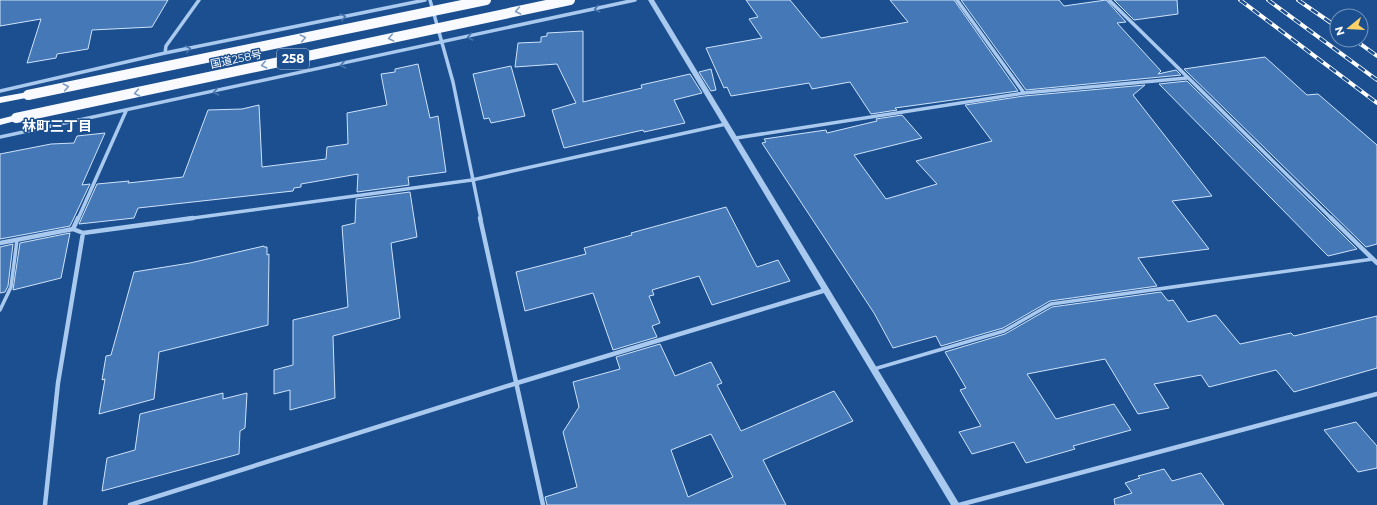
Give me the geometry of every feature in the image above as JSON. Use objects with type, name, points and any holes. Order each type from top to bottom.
[{"type":"highway","name":"国道258号","points":[[0,100],[486,0]]},
{"type":"highway","name":"国道258号","points":[[0,122],[570,0]]},
{"type":"street","points":[[164,53],[166,46],[198,0]]},
{"type":"street","points":[[0,91],[164,53],[425,0]]},
{"type":"street","points":[[430,0],[453,82],[472,180],[543,505]]},
{"type":"street","points":[[0,137],[126,112],[442,44],[635,0]]},
{"type":"street","points":[[652,0],[956,505]]},
{"type":"street","points":[[957,0],[1024,93]]},
{"type":"street","points":[[1109,0],[1377,263]]},
{"type":"street","points":[[736,138],[1024,93],[1187,78]]},
{"type":"street","points":[[73,229],[126,112]]},
{"type":"street","points":[[0,243],[73,229],[83,233],[472,180],[727,124]]},
{"type":"street","points":[[45,505],[58,383],[83,233]]},
{"type":"street","points":[[130,505],[517,383],[827,290]]},
{"type":"street","points":[[959,505],[1377,394]]},
{"type":"lane","points":[[0,310],[12,288],[17,240]]},
{"type":"lane","points":[[874,369],[1004,331],[1051,304],[1373,259]]},
{"type":"building","points":[[0,0],[168,0],[152,27],[92,30],[88,49],[57,54],[56,58],[27,63],[41,19],[0,26]]},
{"type":"building","points":[[746,0],[790,0],[821,38],[908,22],[890,0],[954,0],[1018,91],[895,108],[897,110],[871,114],[850,82],[812,89],[809,83],[731,96],[727,87],[724,88],[706,48],[762,38],[749,19],[758,17]]},
{"type":"building","points":[[961,0],[1059,0],[1064,6],[1106,0],[1126,22],[1117,23],[1161,71],[1158,74],[1176,70],[1181,75],[1026,90]]},
{"type":"building","points":[[1114,0],[1177,0],[1178,14],[1134,20]]},
{"type":"building","points":[[583,31],[583,102],[642,88],[641,85],[690,74],[702,93],[674,100],[685,123],[644,132],[643,130],[564,148],[552,110],[576,103],[557,64],[515,67],[518,43],[541,42],[541,37],[547,36],[547,33]]},
{"type":"building","points":[[1265,57],[1307,95],[1318,94],[1377,145],[1377,244],[1366,247],[1184,69]]},
{"type":"building","points":[[418,64],[430,118],[438,116],[446,172],[408,177],[409,185],[357,192],[358,174],[301,184],[301,187],[294,188],[293,191],[138,208],[134,218],[79,224],[97,184],[129,181],[128,183],[183,177],[208,110],[242,109],[259,105],[262,167],[326,159],[327,147],[348,144],[347,113],[387,105],[381,74],[395,72],[395,69]]},
{"type":"building","points":[[511,66],[525,116],[491,123],[489,118],[484,119],[473,74]]},
{"type":"building","points":[[711,69],[716,90],[711,91],[699,72]]},
{"type":"building","points":[[1187,81],[1357,249],[1328,256],[1159,84]]},
{"type":"building","points":[[1145,85],[1133,95],[1212,196],[1172,201],[1209,249],[1138,258],[1157,286],[1050,301],[1003,328],[941,346],[936,336],[893,348],[874,313],[762,143],[766,142],[764,139],[826,130],[827,133],[877,121],[876,119],[902,115],[922,138],[854,155],[886,199],[937,184],[916,161],[992,141],[965,105],[1024,96]]},
{"type":"building","points":[[105,133],[82,185],[90,184],[70,226],[0,239],[0,154],[51,144],[74,143],[77,136]]},
{"type":"building","points":[[410,192],[417,237],[391,243],[400,318],[333,336],[335,398],[290,410],[290,390],[274,394],[274,370],[293,365],[293,320],[348,307],[342,226],[355,223],[356,199]]},
{"type":"building","points":[[726,207],[757,267],[778,260],[790,281],[712,305],[699,276],[652,290],[654,295],[649,296],[660,323],[652,326],[657,337],[613,350],[593,293],[525,311],[516,272],[586,254],[584,248],[632,235],[631,233]]},
{"type":"building","points":[[70,233],[61,278],[13,290],[20,243]]},
{"type":"building","points":[[13,244],[8,286],[5,292],[0,293],[0,247]]},
{"type":"building","points":[[264,246],[267,247],[267,255],[269,254],[268,325],[159,352],[154,399],[99,414],[105,379],[102,380],[106,356],[111,355],[134,272],[190,263]]},
{"type":"building","points":[[1161,292],[1168,301],[1173,300],[1188,322],[1216,315],[1240,344],[1291,333],[1294,336],[1377,316],[1377,368],[1294,392],[1276,370],[1209,387],[1201,375],[1154,384],[1169,408],[1138,414],[1105,359],[1027,374],[1056,419],[1114,404],[1131,430],[1073,446],[1075,449],[1026,463],[1014,442],[972,454],[959,432],[981,426],[960,390],[966,388],[945,352],[1005,334],[1052,307]]},
{"type":"building","points":[[660,344],[675,376],[711,362],[722,383],[717,385],[741,431],[834,391],[853,421],[763,460],[786,505],[547,505],[545,497],[577,487],[563,432],[579,407],[573,382],[620,369],[616,357]],"holes":[[[711,434],[733,477],[688,497],[671,450]]]},
{"type":"building","points":[[223,393],[223,399],[247,393],[245,428],[240,431],[239,454],[102,491],[107,458],[135,450],[140,414]]},
{"type":"building","points":[[1356,422],[1377,446],[1377,468],[1358,472],[1324,430]]},
{"type":"building","points":[[1164,469],[1172,481],[1201,473],[1224,505],[1115,505],[1114,499],[1132,493],[1125,483],[1140,478],[1138,476]]},
{"type":"railway","points":[[1240,0],[1377,103]]},
{"type":"railway","points":[[1268,0],[1377,80]]},
{"type":"railway","points":[[1298,0],[1329,21]]},
{"type":"railway","points":[[1366,48],[1377,56]]},
{"type":"district","name":"林町三丁目","points":[[57,126]]}]
